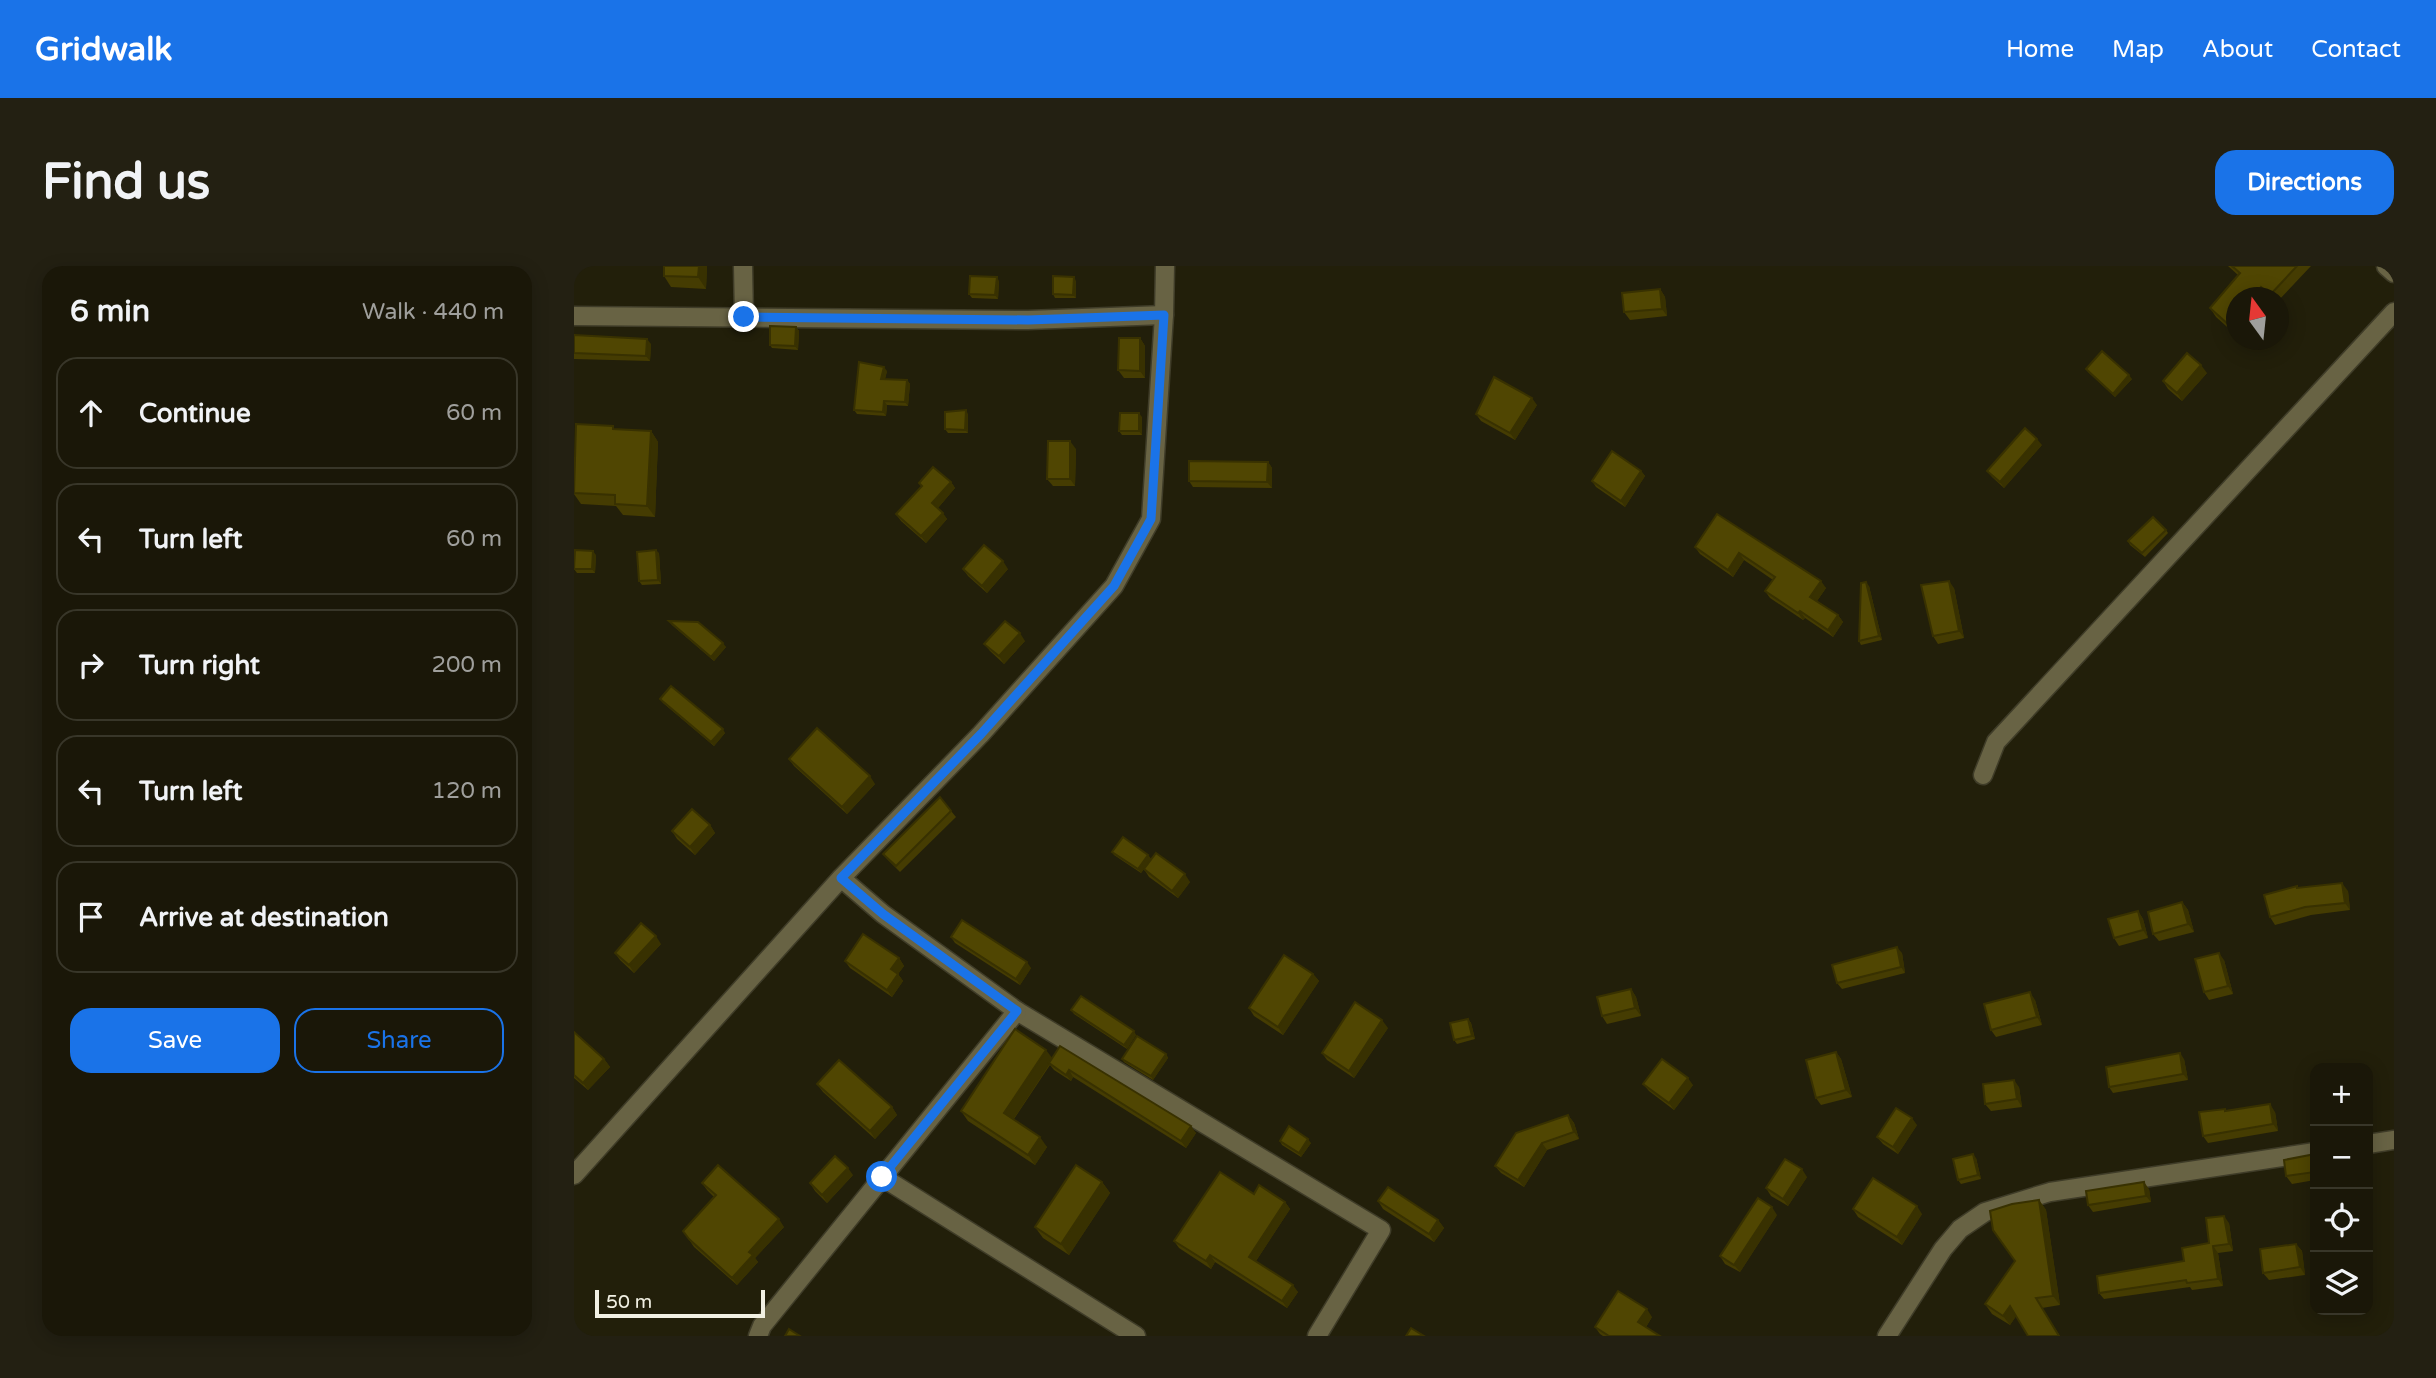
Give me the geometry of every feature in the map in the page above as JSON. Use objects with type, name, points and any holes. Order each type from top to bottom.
[{"type":"street","points":[[743,266],[744,317]]},
{"type":"street","points":[[574,1175],[841,878],[981,734],[1114,586],[1151,519],[1166,266]]},
{"type":"street","points":[[2386,266],[2394,273]]},
{"type":"street","points":[[1983,775],[1996,742],[2394,312]]},
{"type":"street","points":[[574,316],[1028,320],[1164,315]]},
{"type":"street","points":[[841,878],[883,914],[1017,1011],[1381,1230],[1318,1336]]},
{"type":"street","points":[[758,1336],[762,1326],[1017,1011]]},
{"type":"street","points":[[2373,1143],[2394,1140]]},
{"type":"street","points":[[1887,1336],[1943,1249],[1960,1229],[1985,1212],[2050,1192],[2310,1153]]},
{"type":"street","points":[[882,1177],[1136,1336]]},
{"type":"building","points":[[664,266],[699,266],[698,277],[664,276]]},
{"type":"building","points":[[2232,266],[2297,266],[2277,287],[2228,287],[2240,273]]},
{"type":"building","points":[[970,276],[997,277],[995,295],[969,294]]},
{"type":"building","points":[[1053,276],[1074,277],[1073,295],[1053,294]]},
{"type":"building","points":[[1660,289],[1662,309],[1624,312],[1622,293]]},
{"type":"building","points":[[2226,289],[2226,322],[2210,308]]},
{"type":"building","points":[[770,326],[796,327],[795,346],[770,345]]},
{"type":"building","points":[[574,335],[647,339],[646,356],[574,353]]},
{"type":"building","points":[[1119,338],[1140,338],[1140,371],[1118,370]]},
{"type":"building","points":[[2102,351],[2129,375],[2113,394],[2086,369]]},
{"type":"building","points":[[2187,353],[2201,365],[2177,393],[2163,381]]},
{"type":"building","points":[[859,362],[884,367],[881,379],[907,380],[905,402],[884,401],[883,412],[854,410]]},
{"type":"building","points":[[1494,377],[1532,398],[1510,433],[1476,414]]},
{"type":"building","points":[[966,410],[965,430],[945,429],[945,412]]},
{"type":"building","points":[[1120,413],[1139,413],[1139,431],[1119,431]]},
{"type":"building","points":[[576,424],[651,431],[647,506],[615,504],[615,495],[574,493]]},
{"type":"building","points":[[2025,428],[2037,439],[2000,482],[1987,471]]},
{"type":"building","points":[[1048,441],[1070,441],[1070,479],[1047,479]]},
{"type":"building","points":[[1612,451],[1641,471],[1621,501],[1592,481]]},
{"type":"building","points":[[1189,461],[1268,462],[1267,482],[1189,481]]},
{"type":"building","points":[[933,467],[951,482],[932,503],[943,513],[921,536],[896,514],[922,486],[919,483]]},
{"type":"building","points":[[1717,514],[1821,581],[1810,597],[1838,615],[1828,630],[1765,591],[1775,577],[1739,553],[1728,570],[1695,547]]},
{"type":"building","points":[[2153,517],[2166,530],[2142,553],[2128,541]]},
{"type":"building","points":[[984,545],[1003,561],[982,586],[963,569]]},
{"type":"building","points":[[575,550],[593,551],[592,569],[574,569]]},
{"type":"building","points":[[656,550],[658,580],[639,581],[637,552]]},
{"type":"building","points":[[1949,581],[1959,631],[1933,636],[1921,585]]},
{"type":"building","points":[[1866,582],[1879,636],[1859,641],[1861,583]]},
{"type":"building","points":[[669,621],[698,622],[723,643],[711,657]]},
{"type":"building","points":[[1005,621],[1020,633],[999,656],[984,644]]},
{"type":"building","points":[[671,686],[723,729],[711,742],[660,699]]},
{"type":"building","points":[[817,728],[870,776],[842,807],[789,759]]},
{"type":"building","points":[[940,797],[951,811],[896,866],[883,854]]},
{"type":"building","points":[[692,809],[710,825],[690,847],[672,831]]},
{"type":"building","points":[[1123,837],[1148,855],[1138,869],[1112,852]]},
{"type":"building","points":[[1156,853],[1185,874],[1172,891],[1144,869]]},
{"type":"building","points":[[2342,883],[2345,903],[2305,907],[2270,917],[2264,895],[2297,886]]},
{"type":"building","points":[[2182,902],[2188,924],[2153,934],[2148,912]]},
{"type":"building","points":[[2138,911],[2143,930],[2114,938],[2108,919]]},
{"type":"building","points":[[962,920],[1027,962],[1016,979],[951,937]]},
{"type":"building","points":[[641,923],[656,936],[629,965],[615,953]]},
{"type":"building","points":[[863,934],[899,958],[891,969],[898,974],[887,990],[845,961]]},
{"type":"building","points":[[1897,947],[1901,967],[1837,983],[1832,965]]},
{"type":"building","points":[[2219,953],[2228,986],[2204,992],[2195,959]]},
{"type":"building","points":[[1284,955],[1313,974],[1278,1027],[1249,1008]]},
{"type":"building","points":[[1631,989],[1635,1008],[1602,1016],[1597,997]]},
{"type":"building","points":[[2030,992],[2037,1017],[1991,1030],[1984,1004]]},
{"type":"building","points":[[1081,996],[1134,1031],[1124,1045],[1071,1010]]},
{"type":"building","points":[[1355,1002],[1382,1020],[1349,1071],[1322,1053]]},
{"type":"building","points":[[1468,1019],[1472,1036],[1454,1040],[1450,1023]]},
{"type":"building","points":[[1015,1029],[1046,1050],[1004,1113],[1040,1137],[1028,1155],[961,1111]]},
{"type":"building","points":[[574,1032],[604,1059],[583,1083],[574,1075]]},
{"type":"building","points":[[1137,1036],[1166,1054],[1151,1076],[1122,1059]]},
{"type":"building","points":[[1060,1046],[1191,1126],[1181,1141],[1069,1070],[1066,1075],[1049,1063]]},
{"type":"building","points":[[1836,1052],[1846,1090],[1816,1098],[1806,1060]]},
{"type":"building","points":[[2180,1053],[2183,1074],[2109,1087],[2106,1067]]},
{"type":"building","points":[[1662,1059],[1688,1078],[1669,1103],[1643,1084]]},
{"type":"building","points":[[839,1060],[892,1107],[870,1131],[817,1084]]},
{"type":"building","points":[[2014,1080],[2017,1099],[1985,1104],[1983,1084]]},
{"type":"building","points":[[2270,1104],[2273,1124],[2203,1136],[2199,1112]]},
{"type":"building","points":[[1896,1108],[1912,1118],[1893,1147],[1877,1137]]},
{"type":"building","points":[[1568,1115],[1574,1132],[1542,1143],[1518,1180],[1495,1166],[1516,1133]]},
{"type":"building","points":[[1289,1126],[1308,1139],[1299,1153],[1280,1141]]},
{"type":"building","points":[[1973,1154],[1978,1175],[1958,1180],[1953,1159]]},
{"type":"building","points":[[2310,1155],[2310,1173],[2286,1176],[2284,1160]]},
{"type":"building","points":[[835,1156],[848,1168],[822,1195],[810,1183]]},
{"type":"building","points":[[1785,1159],[1802,1169],[1783,1199],[1766,1188]]},
{"type":"building","points":[[718,1165],[779,1219],[749,1252],[753,1255],[732,1278],[683,1231],[716,1195],[702,1183]]},
{"type":"building","points":[[1076,1165],[1102,1182],[1061,1244],[1035,1227]]},
{"type":"building","points":[[1220,1172],[1254,1194],[1259,1185],[1285,1202],[1249,1257],[1293,1285],[1282,1301],[1210,1255],[1206,1261],[1174,1241]]},
{"type":"building","points":[[1873,1178],[1917,1206],[1897,1237],[1853,1209]]},
{"type":"building","points":[[2144,1182],[2146,1196],[2088,1205],[2086,1191]]},
{"type":"building","points":[[1388,1187],[1438,1220],[1429,1234],[1378,1201]]},
{"type":"building","points":[[1758,1198],[1772,1207],[1734,1265],[1720,1256]]},
{"type":"building","points":[[2039,1200],[2053,1296],[2036,1298],[2059,1336],[2028,1336],[2010,1306],[2003,1316],[1985,1304],[2015,1261],[1993,1230],[1990,1211]]},
{"type":"building","points":[[2224,1216],[2229,1244],[2213,1246],[2218,1279],[2187,1283],[2186,1280],[2099,1293],[2097,1276],[2184,1261],[2182,1248],[2209,1243],[2206,1218]]},
{"type":"building","points":[[2296,1244],[2300,1267],[2263,1273],[2260,1249]]},
{"type":"building","points":[[1618,1291],[1647,1309],[1638,1322],[1660,1336],[1609,1336],[1595,1327]]},
{"type":"building","points":[[1411,1328],[1424,1336],[1406,1336]]},
{"type":"building","points":[[789,1329],[800,1336],[785,1336]]},
{"type":"route","points":[[744,317],[1028,320],[1164,315],[1151,519],[1114,586],[981,734],[841,878],[883,914],[1017,1011],[882,1177]]}]
